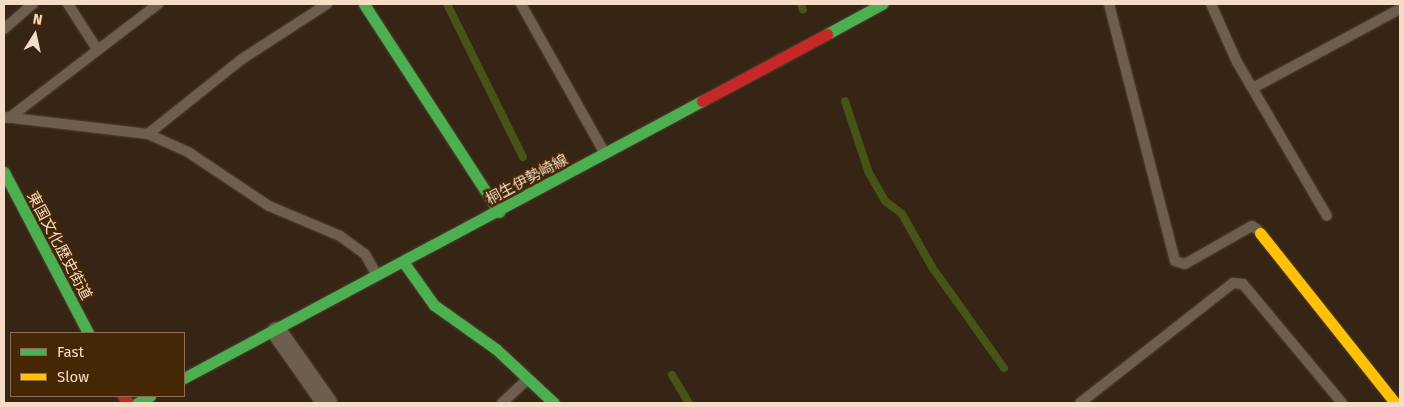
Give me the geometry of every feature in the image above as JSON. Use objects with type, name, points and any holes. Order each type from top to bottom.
[{"type":"main road","points":[[364,4],[499,212]]},
{"type":"main road","name":"桐生伊勢崎線","points":[[185,378],[277,332],[882,4]]},
{"type":"main road","name":"東国文化歴史街道","points":[[4,172],[87,332]]},
{"type":"main road","points":[[1260,232],[1395,403]]},
{"type":"main road","points":[[404,263],[434,305],[529,378],[554,403]]},
{"type":"main road","points":[[137,403],[148,397]]},
{"type":"street","points":[[277,332],[327,403]]},
{"type":"lane","points":[[4,29],[34,4]]},
{"type":"lane","points":[[68,4],[97,49]]},
{"type":"lane","points":[[6,117],[158,4]]},
{"type":"lane","points":[[148,134],[242,59],[327,4]]},
{"type":"lane","points":[[521,4],[606,155]]},
{"type":"lane","points":[[1109,4],[1176,261],[1185,264],[1252,226],[1260,232]]},
{"type":"lane","points":[[1211,4],[1253,88],[1327,216]]},
{"type":"lane","points":[[1253,88],[1400,8]]},
{"type":"lane","points":[[6,117],[148,134],[188,152],[269,206],[340,236],[365,254],[378,277]]},
{"type":"lane","points":[[1080,403],[1233,283],[1243,284],[1342,403]]},
{"type":"lane","points":[[502,403],[529,378]]},
{"type":"waterway","points":[[447,4],[523,157]]},
{"type":"waterway","points":[[801,4],[803,10]]},
{"type":"waterway","points":[[845,101],[869,173],[885,201],[902,214],[932,267],[1004,368]]},
{"type":"waterway","points":[[672,375],[689,403]]},
{"type":"traffic: fast","points":[[364,4],[499,212]]},
{"type":"traffic: fast","points":[[827,34],[882,4]]},
{"type":"traffic: fast","points":[[185,377],[702,101]]},
{"type":"traffic: fast","points":[[4,172],[87,332]]},
{"type":"traffic: fast","points":[[404,263],[434,305],[496,349],[554,403]]},
{"type":"traffic: fast","points":[[137,403],[148,397]]},
{"type":"traffic: slow","points":[[1260,233],[1395,403]]},
{"type":"traffic: jam","points":[[702,101],[827,34]]},
{"type":"traffic: jam","points":[[124,397],[128,403]]}]
